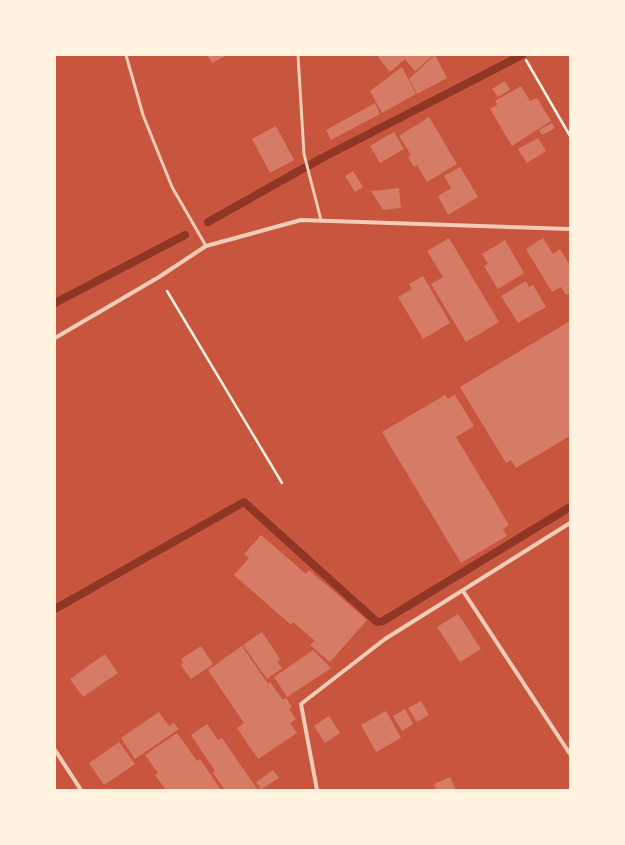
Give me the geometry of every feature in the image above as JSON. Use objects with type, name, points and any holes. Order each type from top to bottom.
[{"type":"street","points":[[55,338],[159,277],[206,246],[301,220],[570,228]]},
{"type":"street","points":[[318,790],[301,704],[385,639],[570,523]]},
{"type":"street","points":[[463,591],[570,754]]},
{"type":"street","points":[[55,750],[81,790]]},
{"type":"lane","points":[[126,55],[143,115],[172,187],[206,246]]},
{"type":"lane","points":[[298,55],[304,154],[321,220]]},
{"type":"path","points":[[526,60],[570,136]]},
{"type":"path","points":[[159,277],[282,483]]},
{"type":"building","points":[[207,55],[227,55],[212,63]]},
{"type":"building","points":[[380,55],[434,55],[415,71],[405,59],[390,72],[378,57]]},
{"type":"building","points":[[435,55],[447,78],[417,94],[409,79]]},
{"type":"building","points":[[402,67],[416,94],[382,113],[370,91]]},
{"type":"building","points":[[505,81],[510,90],[498,97],[492,89]]},
{"type":"building","points":[[521,86],[530,101],[537,98],[551,121],[512,146],[490,109],[497,105],[495,101]]},
{"type":"building","points":[[375,103],[380,114],[331,140],[326,130]]},
{"type":"building","points":[[429,117],[457,164],[427,182],[417,165],[414,167],[408,157],[411,155],[399,136]]},
{"type":"building","points":[[552,123],[555,128],[542,135],[539,130]]},
{"type":"building","points":[[276,126],[294,160],[270,173],[252,139]]},
{"type":"building","points":[[394,132],[404,149],[380,163],[370,146]]},
{"type":"building","points":[[538,138],[546,151],[527,163],[518,149]]},
{"type":"building","points":[[460,167],[478,197],[448,215],[438,196],[451,188],[444,176]]},
{"type":"building","points":[[353,171],[363,187],[355,192],[345,176]]},
{"type":"building","points":[[399,188],[401,208],[383,210],[371,191]]},
{"type":"building","points":[[449,238],[499,322],[466,342],[431,284],[452,272],[443,277],[427,251]]},
{"type":"building","points":[[543,238],[553,254],[560,249],[570,265],[570,293],[566,295],[561,287],[552,292],[526,249]]},
{"type":"building","points":[[505,240],[524,273],[498,289],[484,266],[488,264],[482,254]]},
{"type":"building","points":[[423,276],[450,323],[423,339],[398,297],[412,289],[409,284]]},
{"type":"building","points":[[526,281],[529,287],[533,285],[546,307],[518,323],[501,296]]},
{"type":"building","points":[[570,321],[570,436],[516,468],[511,460],[506,463],[460,387]]},
{"type":"building","points":[[445,395],[448,399],[455,395],[474,426],[456,437],[509,525],[503,529],[507,536],[461,563],[382,432]]},
{"type":"building","points":[[261,535],[306,574],[309,570],[367,620],[330,662],[310,645],[315,641],[293,622],[291,625],[234,575],[249,558],[244,554]]},
{"type":"building","points":[[458,614],[481,649],[460,662],[437,627]]},
{"type":"building","points":[[262,632],[280,659],[277,662],[282,668],[267,679],[243,645]]},
{"type":"building","points":[[201,646],[213,664],[191,679],[181,665],[183,663],[181,659]]},
{"type":"building","points":[[242,646],[268,684],[270,682],[283,700],[286,698],[292,707],[289,709],[296,719],[290,723],[297,733],[258,759],[237,728],[244,723],[208,670]]},
{"type":"building","points":[[313,650],[331,668],[287,697],[274,677]]},
{"type":"building","points":[[105,654],[118,673],[83,697],[70,679]]},
{"type":"building","points":[[421,701],[429,715],[417,722],[408,708]]},
{"type":"building","points":[[405,709],[413,724],[402,731],[393,716]]},
{"type":"building","points":[[386,711],[401,738],[376,752],[361,725]]},
{"type":"building","points":[[159,712],[169,726],[174,723],[179,729],[135,759],[121,738]]},
{"type":"building","points":[[329,716],[340,733],[325,743],[314,726]]},
{"type":"building","points":[[207,724],[218,740],[222,738],[257,789],[225,790],[213,773],[215,771],[191,735]]},
{"type":"building","points":[[177,733],[197,761],[200,759],[221,790],[166,790],[155,775],[158,773],[145,755]]},
{"type":"building","points":[[119,742],[135,764],[104,785],[89,763]]},
{"type":"building","points":[[273,770],[279,778],[261,789],[256,782]]},
{"type":"building","points":[[450,777],[456,790],[436,790],[434,784]]},
{"type":"waterway","points":[[208,222],[322,158],[522,55]]},
{"type":"waterway","points":[[55,303],[185,235]]},
{"type":"waterway","points":[[55,609],[244,502],[377,622],[383,621],[570,507]]}]
